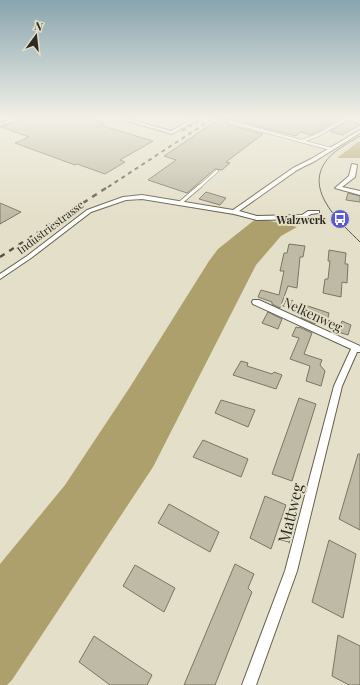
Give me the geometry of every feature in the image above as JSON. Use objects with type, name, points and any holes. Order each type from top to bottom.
[{"type":"street","points":[[234,212],[295,169],[327,151]]},
{"type":"street","points":[[354,164],[352,177],[338,188],[360,193]]},
{"type":"street","name":"Industriestrasse","points":[[0,277],[94,208],[125,198],[135,196],[270,219],[303,217],[310,212],[317,212]]},
{"type":"street","name":"Nelkenweg","points":[[256,302],[357,349]]},
{"type":"street","name":"Mattweg","points":[[249,685],[291,571],[338,386],[357,349]]},
{"type":"lane","points":[[180,203],[217,171]]},
{"type":"shaded area","points":[[346,151],[360,151],[360,158],[337,158]]},
{"type":"shaded area","points":[[257,218],[297,227],[281,236],[256,265],[153,467],[12,680],[7,685],[0,685],[0,564],[65,485],[130,387],[209,261],[218,249]]},
{"type":"building","points":[[37,151],[136,151],[120,160],[125,162],[105,174],[77,164],[75,165]]},
{"type":"building","points":[[171,151],[241,151],[226,162],[230,163],[222,170],[215,169],[187,193],[148,180],[176,160],[164,156]]},
{"type":"building","points":[[206,192],[226,198],[220,205],[199,199]]},
{"type":"building","points":[[348,193],[360,196],[360,202],[346,200]]},
{"type":"building","points":[[0,203],[21,212],[0,224]]},
{"type":"building","points":[[289,244],[305,246],[303,257],[300,257],[297,288],[288,286],[280,308],[272,304],[272,302],[258,297],[261,290],[279,295],[284,271],[280,271],[284,253],[287,253]]},
{"type":"building","points":[[329,250],[346,253],[345,264],[348,264],[347,283],[342,282],[341,297],[323,293],[325,279],[328,279],[330,261],[328,261]]},
{"type":"building","points":[[305,305],[329,313],[327,322],[317,319],[315,324],[301,318]]},
{"type":"building","points":[[268,312],[282,319],[278,329],[262,323]]},
{"type":"building","points":[[342,321],[351,325],[348,335],[338,332]]},
{"type":"building","points":[[296,327],[312,333],[304,354],[322,360],[320,365],[325,371],[321,386],[306,381],[310,366],[290,359],[299,338],[292,336]]},
{"type":"building","points":[[241,361],[248,363],[247,366],[272,374],[274,372],[282,375],[276,389],[233,375]]},
{"type":"building","points":[[299,398],[316,404],[292,481],[272,474]]},
{"type":"building","points":[[221,400],[255,410],[248,427],[215,413]]},
{"type":"building","points":[[203,440],[248,459],[241,477],[193,457]]},
{"type":"building","points":[[358,454],[360,454],[360,530],[339,519]]},
{"type":"building","points":[[265,496],[286,505],[271,549],[250,538]]},
{"type":"building","points":[[169,504],[219,532],[210,552],[158,523]]},
{"type":"building","points":[[329,540],[356,554],[343,618],[312,602]]},
{"type":"building","points":[[235,564],[254,574],[248,588],[252,592],[215,685],[184,685]]},
{"type":"building","points":[[135,565],[175,588],[164,612],[123,586]]},
{"type":"building","points":[[338,635],[360,646],[360,685],[349,685],[332,676]]},
{"type":"building","points":[[94,636],[152,675],[147,685],[110,685],[79,662]]},
{"type":"tram line","points":[[336,151],[327,159],[324,164],[320,175],[320,186],[328,207],[360,242]]},
{"type":"railway","points":[[108,187],[163,151]]},
{"type":"railway","points":[[0,257],[109,186]]},
{"type":"place","name":"Walzwerk","points":[[340,219]]}]
